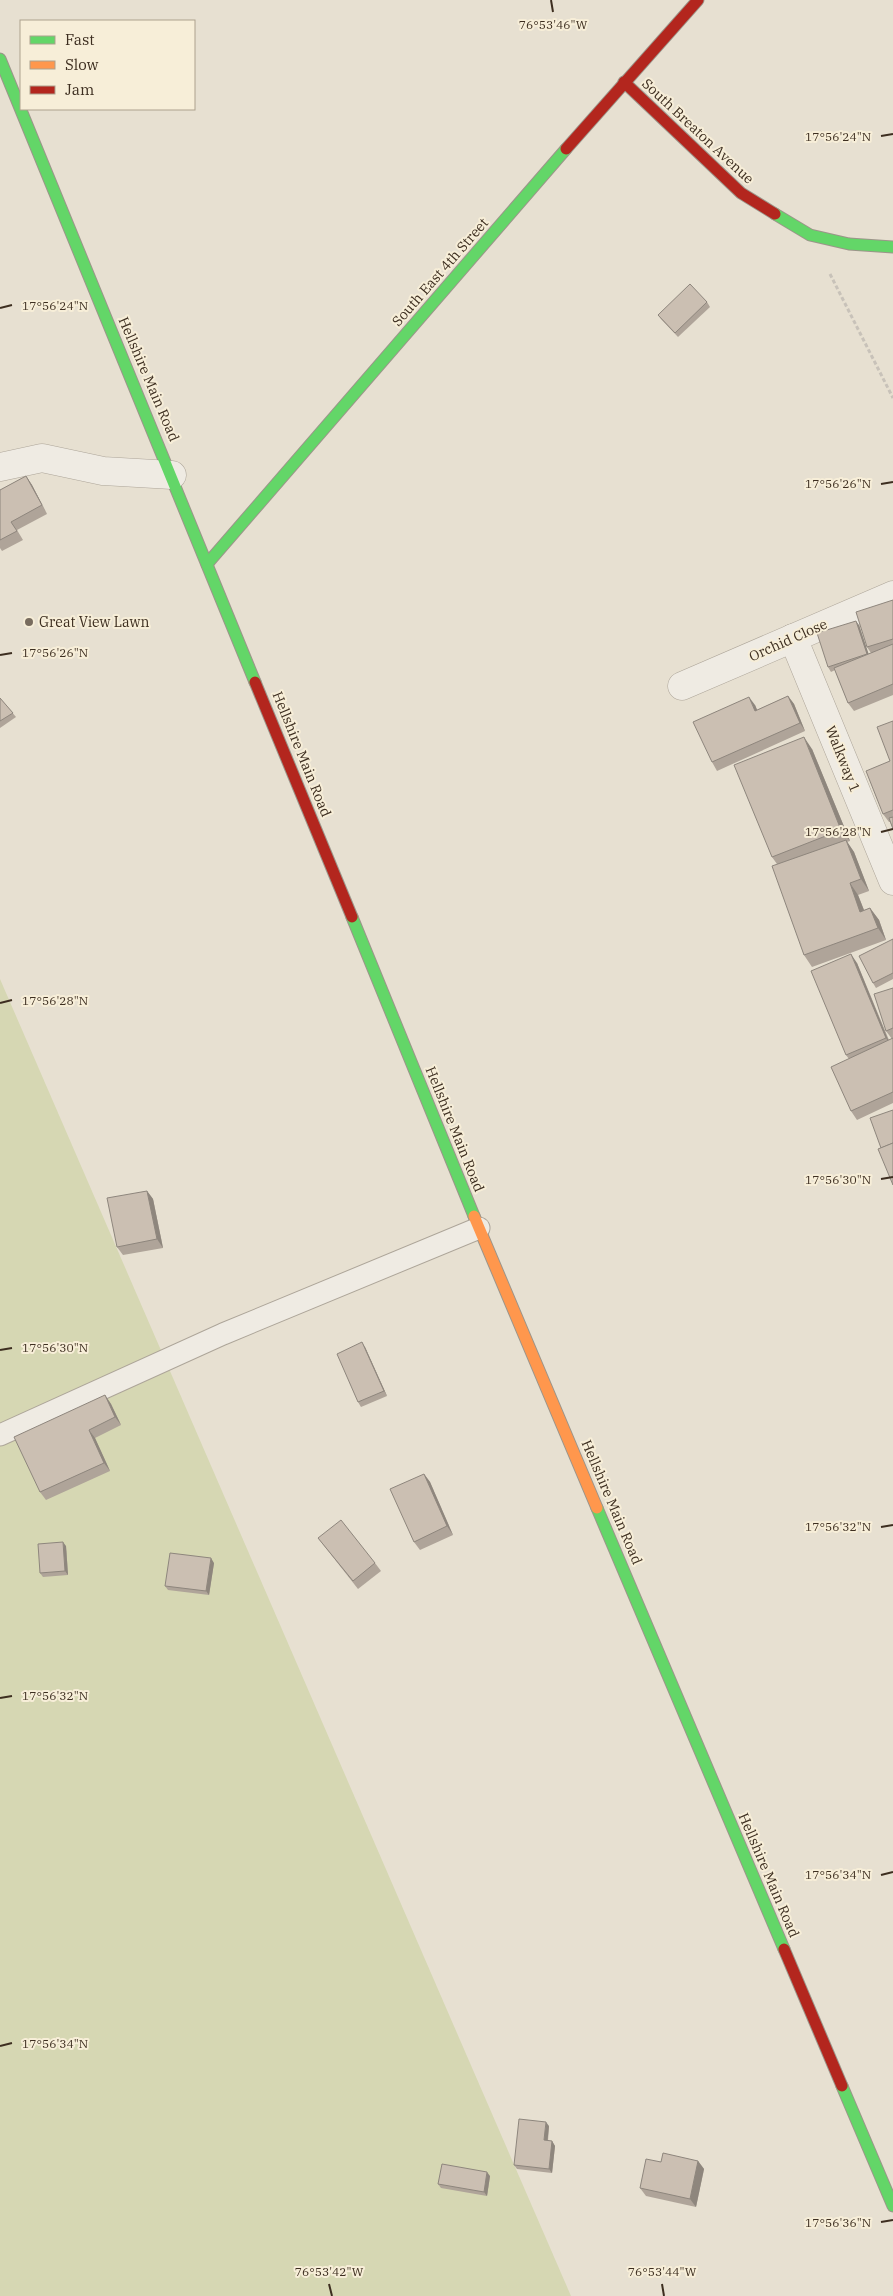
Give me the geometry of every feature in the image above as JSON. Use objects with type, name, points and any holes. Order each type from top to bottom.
[{"type":"main road","name":"South East 4th Street","points":[[207,564],[624,82],[698,0]]},
{"type":"main road","name":"Hellshire Main Road","points":[[0,59],[20,107]]},
{"type":"main road","name":"South Breaton Avenue","points":[[624,82],[741,194],[810,235],[849,244],[893,247]]},
{"type":"main road","name":"Hellshire Main Road","points":[[21,110],[479,1228],[893,2206]]},
{"type":"street","points":[[0,467],[42,458],[103,471],[172,476]]},
{"type":"street","name":"Orchid Close","points":[[682,686],[893,594]]},
{"type":"street","name":"Walkway 1","points":[[793,638],[893,881]]},
{"type":"lane","points":[[0,1435],[223,1334],[479,1228]]},
{"type":"path","points":[[810,235],[893,398]]},
{"type":"green space","points":[[0,979],[571,2296],[0,2296]]},
{"type":"building","points":[[690,284],[707,302],[675,333],[658,315]]},
{"type":"building","points":[[26,476],[42,505],[11,522],[17,531],[0,540],[0,490]]},
{"type":"building","points":[[893,600],[893,639],[867,647],[856,612]]},
{"type":"building","points":[[856,621],[867,654],[828,667],[817,633]]},
{"type":"building","points":[[893,644],[893,684],[848,703],[834,668]]},
{"type":"building","points":[[788,696],[800,723],[712,762],[693,722],[749,697],[755,711]]},
{"type":"building","points":[[0,698],[13,713],[0,721]]},
{"type":"building","points":[[893,721],[893,810],[883,814],[866,771],[890,761],[877,727]]},
{"type":"building","points":[[804,737],[841,830],[772,857],[734,765]]},
{"type":"building","points":[[893,817],[893,829],[889,818]]},
{"type":"building","points":[[846,840],[861,879],[850,883],[860,912],[870,908],[878,928],[804,955],[772,866]]},
{"type":"building","points":[[893,939],[893,973],[873,983],[859,956]]},
{"type":"building","points":[[851,954],[886,1038],[846,1055],[811,971]]},
{"type":"building","points":[[893,988],[893,1028],[886,1031],[874,994]]},
{"type":"building","points":[[893,1038],[893,1092],[851,1111],[831,1067]]},
{"type":"building","points":[[893,1110],[893,1143],[881,1148],[870,1118]]},
{"type":"building","points":[[893,1143],[893,1185],[878,1149]]},
{"type":"building","points":[[147,1191],[157,1239],[117,1247],[107,1198]]},
{"type":"building","points":[[362,1342],[384,1391],[358,1402],[337,1354]]},
{"type":"building","points":[[105,1395],[115,1417],[89,1430],[104,1463],[40,1492],[14,1437]]},
{"type":"building","points":[[424,1474],[447,1526],[414,1542],[390,1489]]},
{"type":"building","points":[[341,1520],[375,1563],[353,1581],[318,1538]]},
{"type":"building","points":[[63,1542],[65,1571],[40,1573],[38,1544]]},
{"type":"building","points":[[170,1553],[211,1558],[206,1591],[165,1586]]},
{"type":"building","points":[[519,2119],[546,2122],[544,2140],[552,2141],[549,2169],[514,2165]]},
{"type":"building","points":[[663,2153],[698,2161],[690,2199],[640,2188],[646,2159],[661,2162]]},
{"type":"building","points":[[442,2164],[487,2172],[484,2192],[438,2184]]},
{"type":"traffic: fast","points":[[0,59],[20,108]]},
{"type":"traffic: fast","points":[[21,110],[255,682]]},
{"type":"traffic: fast","points":[[207,564],[566,149]]},
{"type":"traffic: fast","points":[[775,214],[810,235],[849,244],[893,247]]},
{"type":"traffic: fast","points":[[352,917],[474,1216]]},
{"type":"traffic: fast","points":[[597,1508],[784,1949]]},
{"type":"traffic: fast","points":[[842,2086],[893,2206]]},
{"type":"traffic: slow","points":[[474,1216],[597,1508]]},
{"type":"traffic: jam","points":[[566,149],[698,0]]},
{"type":"traffic: jam","points":[[624,82],[741,193],[775,214]]},
{"type":"traffic: jam","points":[[255,682],[352,917]]},
{"type":"traffic: jam","points":[[784,1949],[842,2086]]},
{"type":"place","name":"Great View Lawn","points":[[29,622]]}]
